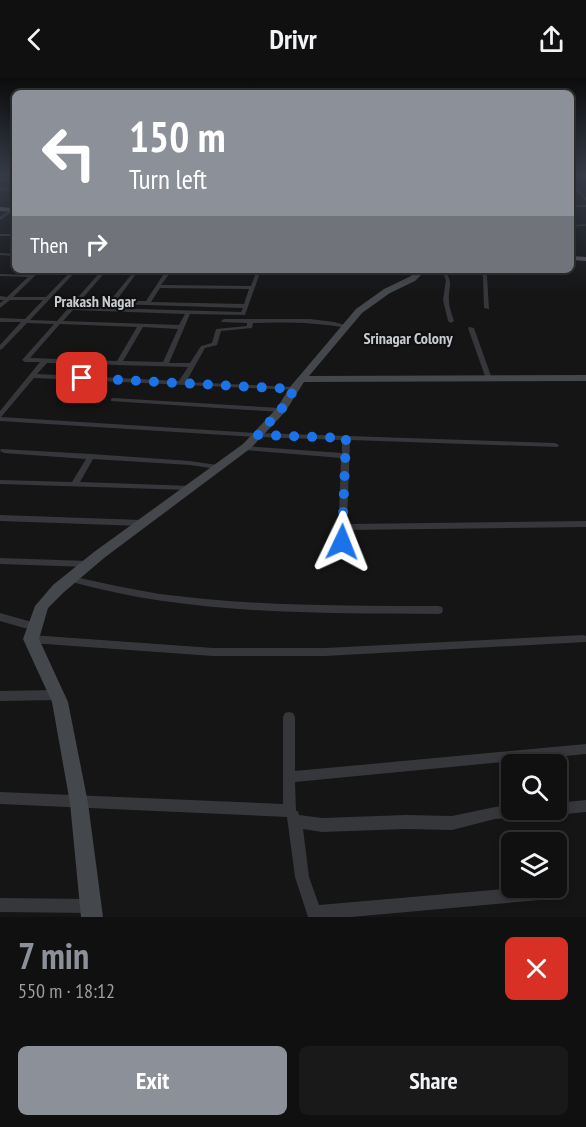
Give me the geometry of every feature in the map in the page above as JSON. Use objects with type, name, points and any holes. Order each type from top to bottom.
[{"type":"main road","points":[[91,912],[79,803],[57,695],[33,633],[42,606],[89,564],[244,448],[280,410],[298,384],[346,326],[376,298],[415,273]]},
{"type":"main road","points":[[298,384],[586,378]]},
{"type":"street","points":[[0,306],[36,273]]},
{"type":"street","points":[[0,348],[72,273]]},
{"type":"street","points":[[102,273],[25,360],[189,365]]},
{"type":"street","points":[[135,273],[112,302],[244,306]]},
{"type":"street","points":[[148,303],[168,273]]},
{"type":"street","points":[[206,273],[224,273]]},
{"type":"street","points":[[241,321],[244,306],[258,273]]},
{"type":"street","points":[[446,273],[446,300],[451,321]]},
{"type":"street","points":[[482,273],[484,276],[487,308]]},
{"type":"street","points":[[0,275],[33,276]]},
{"type":"street","points":[[158,286],[252,288]]},
{"type":"street","points":[[0,297],[47,299]]},
{"type":"street","points":[[70,308],[243,314]]},
{"type":"street","points":[[165,365],[188,312]]},
{"type":"street","points":[[0,320],[180,327]]},
{"type":"street","points":[[224,321],[315,320],[346,326]]},
{"type":"street","points":[[182,383],[189,365],[197,359],[204,347],[215,344],[218,330],[250,327],[250,321]]},
{"type":"street","points":[[119,363],[140,327]]},
{"type":"street","points":[[471,328],[489,379]]},
{"type":"street","points":[[0,417],[44,362]]},
{"type":"street","points":[[32,376],[182,383],[298,384]]},
{"type":"street","points":[[113,400],[280,410]]},
{"type":"street","points":[[0,417],[258,435],[555,445]]},
{"type":"street","points":[[342,542],[346,438]]},
{"type":"street","points":[[244,448],[345,456]]},
{"type":"street","points":[[4,451],[217,467]]},
{"type":"street","points":[[75,484],[91,456]]},
{"type":"street","points":[[0,482],[189,488]]},
{"type":"street","points":[[0,518],[142,523]]},
{"type":"street","points":[[342,527],[586,524]]},
{"type":"street","points":[[0,561],[89,564]]},
{"type":"street","points":[[71,579],[118,592],[177,598],[310,609],[438,610]]},
{"type":"street","points":[[0,617],[33,633],[213,652],[324,652],[584,639]]},
{"type":"street","points":[[0,696],[57,695]]},
{"type":"street","points":[[289,717],[289,777],[292,816],[302,877],[314,915],[501,897]]},
{"type":"street","points":[[289,777],[586,749]]},
{"type":"street","points":[[0,798],[292,816],[322,825],[452,823],[501,813]]},
{"type":"street","points":[[567,808],[586,807]]},
{"type":"street","points":[[0,906],[91,912]]},
{"type":"waterway","points":[[574,226],[586,225]]},
{"type":"district","name":"Prakash Nagar","points":[[95,301]]},
{"type":"district","name":"Srinagar Colony","points":[[408,338]]},
{"type":"route","points":[[82,378],[293,389],[290,399],[258,435],[346,438],[342,542]]}]
